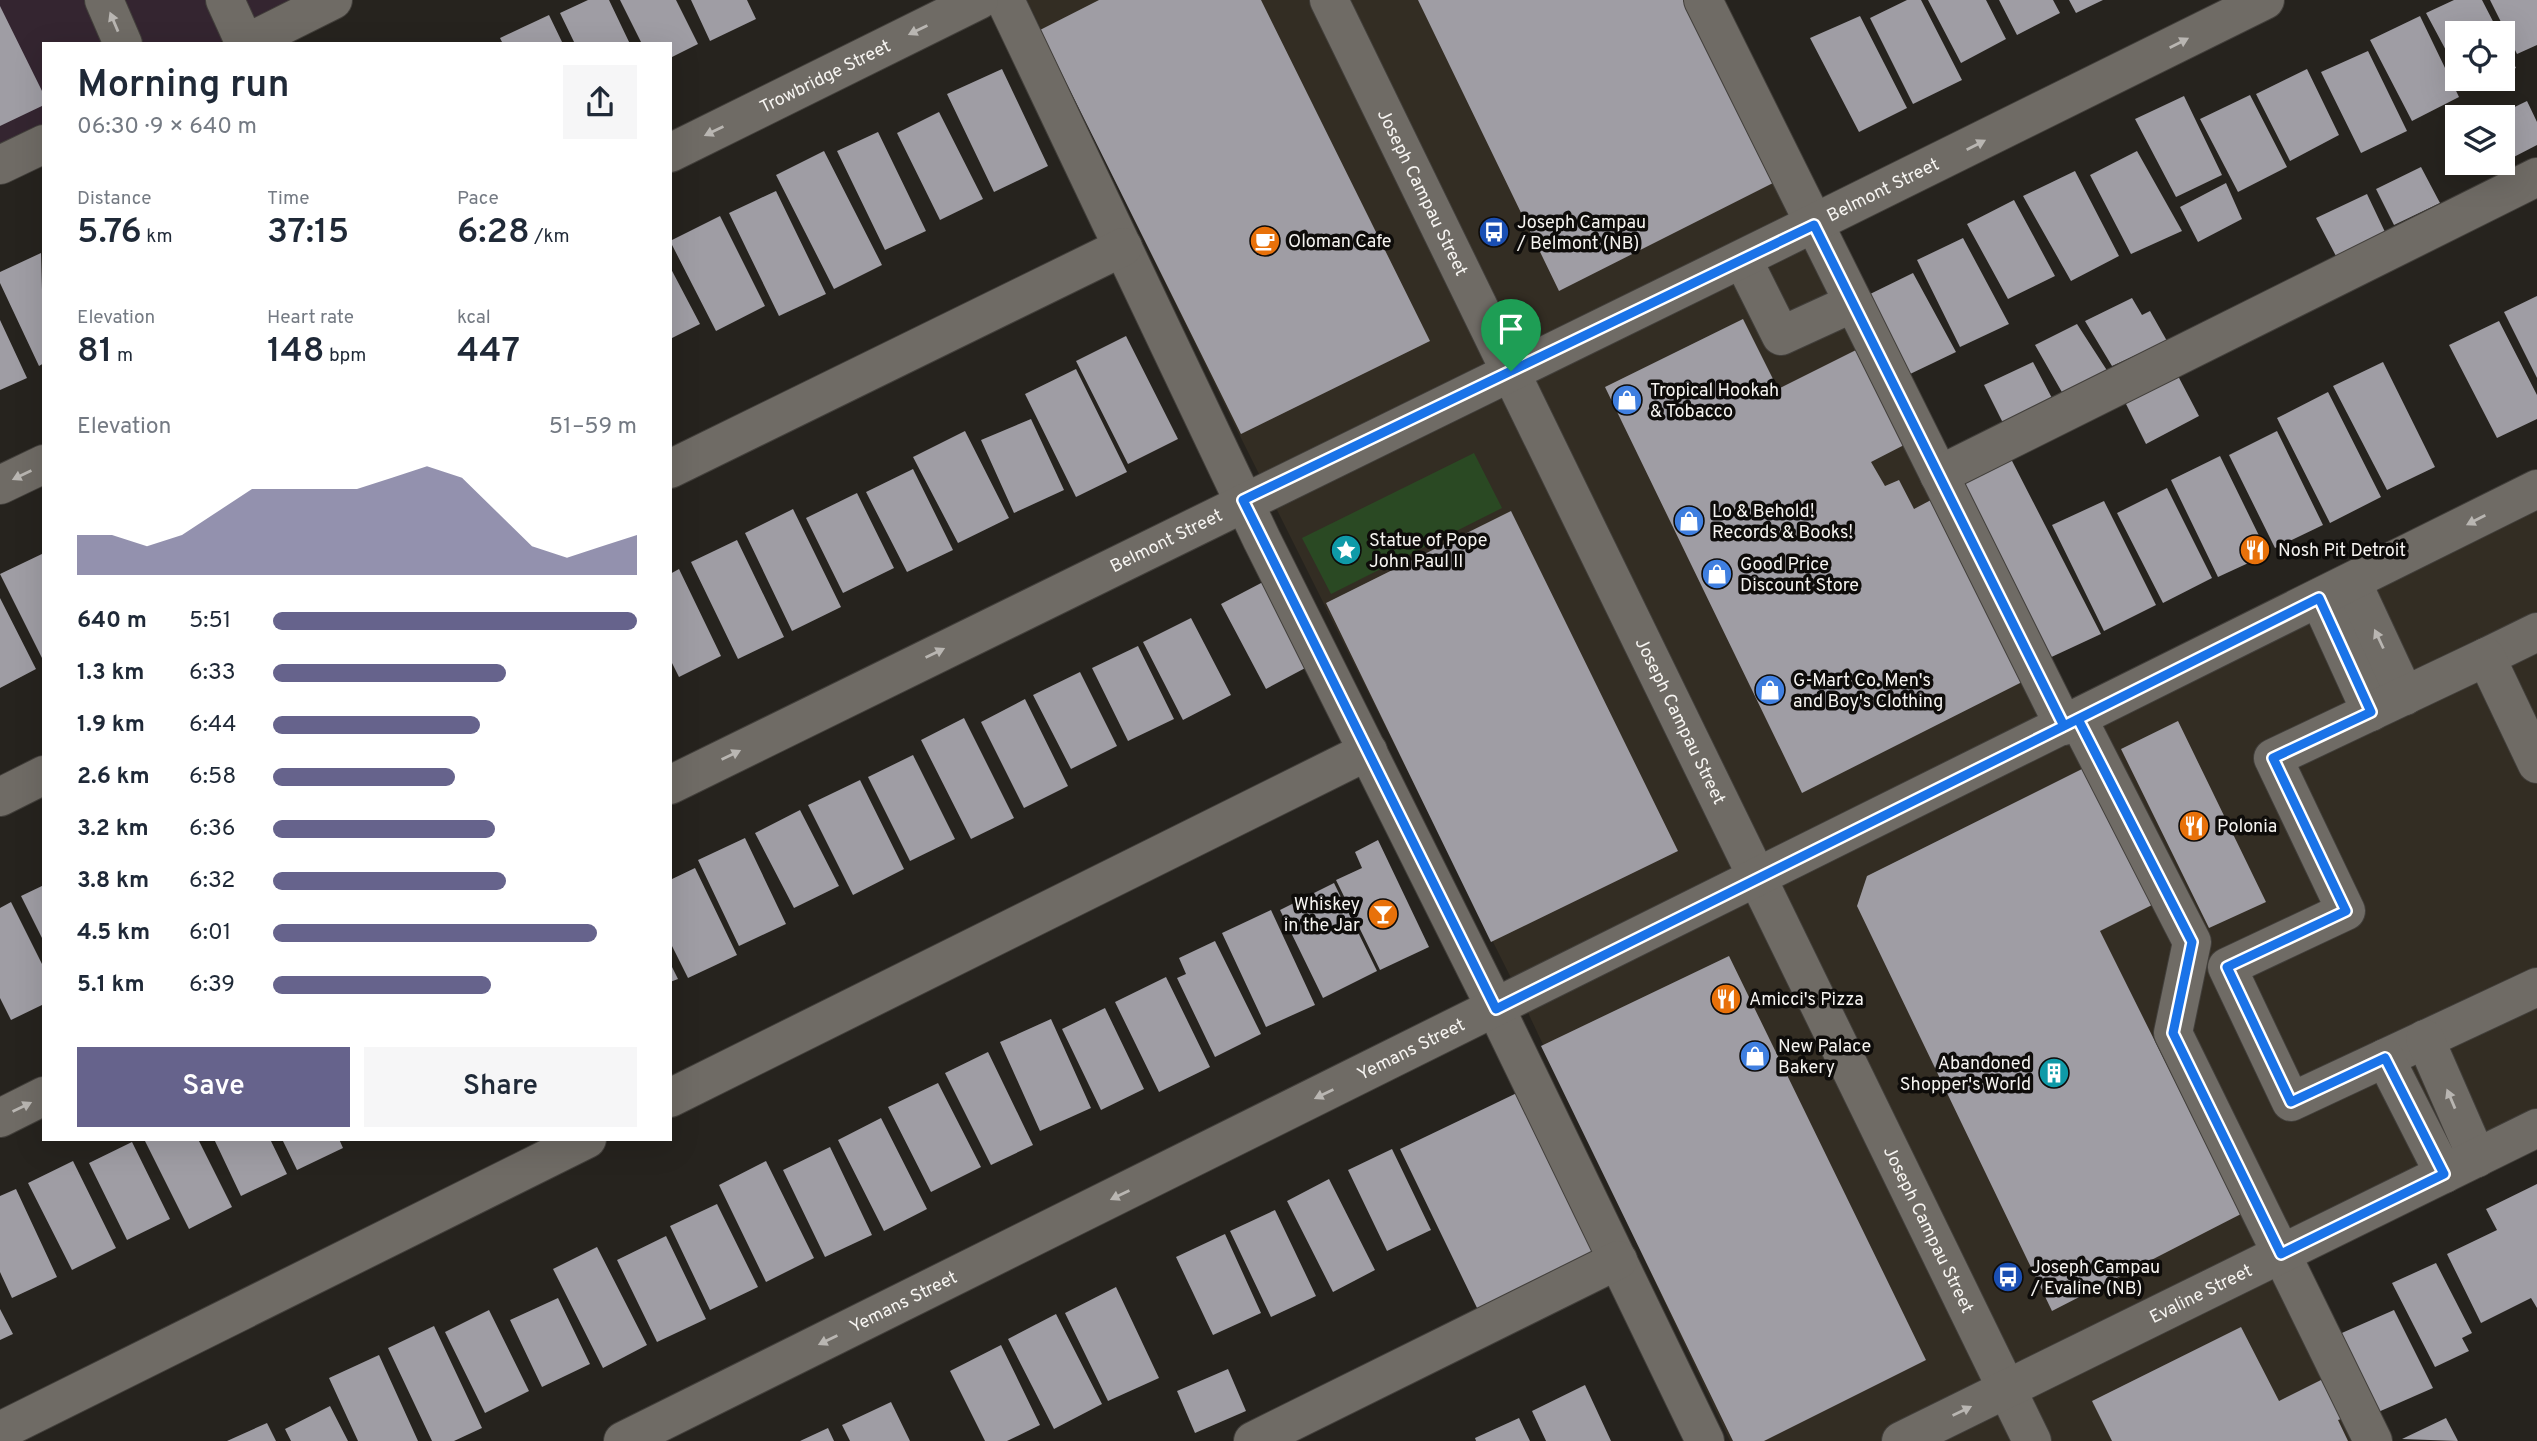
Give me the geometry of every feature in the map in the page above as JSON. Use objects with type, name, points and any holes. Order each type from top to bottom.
[{"type":"street","points":[[104,0],[122,42]]},
{"type":"street","points":[[249,42],[333,0]]},
{"type":"street","name":"Trowbridge Street","points":[[672,152],[979,0]]},
{"type":"street","points":[[1005,0],[1243,500],[1496,1009],[1705,1441]]},
{"type":"street","name":"Joseph Campau Street","points":[[1329,0],[2032,1441]]},
{"type":"street","points":[[1703,0],[1939,475],[2192,942],[2227,967],[2291,1102],[2537,986]]},
{"type":"street","name":"Belmont Street","points":[[672,784],[1243,500],[1743,260],[2265,0]]},
{"type":"street","points":[[227,1],[244,42]]},
{"type":"street","points":[[0,165],[42,145]]},
{"type":"street","points":[[1939,475],[2537,177]]},
{"type":"street","points":[[672,468],[1123,247]]},
{"type":"street","points":[[1743,260],[1781,336],[1853,303]]},
{"type":"street","points":[[0,485],[42,465]]},
{"type":"street","name":"Yemans Street","points":[[624,1441],[2537,489]]},
{"type":"street","points":[[2336,590],[2388,704]]},
{"type":"street","points":[[2227,967],[2346,911],[2273,758],[2537,632]]},
{"type":"street","points":[[2486,657],[2537,764]]},
{"type":"street","points":[[672,1097],[1368,751]]},
{"type":"street","points":[[0,797],[42,776]]},
{"type":"street","points":[[2192,942],[2173,1033],[2373,1441]]},
{"type":"street","points":[[2425,1039],[2461,1166]]},
{"type":"street","points":[[2385,1058],[2461,1166]]},
{"type":"street","points":[[0,1118],[42,1097]]},
{"type":"street","name":"Evaline Street","points":[[1901,1441],[2537,1128]]},
{"type":"street","points":[[0,1431],[583,1141]]},
{"type":"street","points":[[1253,1441],[1618,1261]]},
{"type":"shaded area","points":[[0,0],[304,0],[220,42],[42,42],[42,130],[0,151]]},
{"type":"shaded area","points":[[1027,0],[1698,0],[2072,730],[2537,504],[2537,1128],[2275,1258],[2368,1441],[1730,1441],[1522,1000],[1239,434]]},
{"type":"green space","points":[[1474,453],[1502,508],[1331,594],[1302,538]]},
{"type":"building","points":[[588,0],[609,0],[629,42],[574,42],[560,13]]},
{"type":"building","points":[[620,0],[676,0],[698,44],[672,57],[672,42],[641,42]]},
{"type":"building","points":[[691,0],[747,0],[756,19],[710,41]]},
{"type":"building","points":[[1099,0],[1261,0],[1430,341],[1241,434],[1040,30]]},
{"type":"building","points":[[1418,0],[1683,0],[1775,182],[1559,291]]},
{"type":"building","points":[[1907,0],[1921,0],[1962,80],[1913,104],[1870,18]]},
{"type":"building","points":[[1928,0],[1986,0],[2006,39],[1961,63]]},
{"type":"building","points":[[1999,0],[2053,0],[2060,13],[2017,35]]},
{"type":"building","points":[[2069,0],[2103,0],[2076,13]]},
{"type":"building","points":[[2454,0],[2482,0],[2493,21],[2445,21],[2445,49],[2426,13]]},
{"type":"building","points":[[2490,0],[2537,0],[2537,45],[2517,54],[2515,21],[2500,21]]},
{"type":"building","points":[[0,6],[42,91],[42,106],[0,126]]},
{"type":"building","points":[[549,15],[562,42],[502,42],[500,38]]},
{"type":"building","points":[[1860,16],[1907,108],[1859,132],[1810,38]]},
{"type":"building","points":[[2420,16],[2445,68],[2445,91],[2456,91],[2459,97],[2412,121],[2370,40]]},
{"type":"building","points":[[2368,51],[2407,131],[2361,153],[2321,72]]},
{"type":"building","points":[[1002,69],[1048,166],[994,192],[947,94]]},
{"type":"building","points":[[2307,69],[2339,135],[2290,161],[2256,94]]},
{"type":"building","points":[[2250,95],[2287,167],[2238,192],[2200,119]]},
{"type":"building","points":[[2184,96],[2222,175],[2176,197],[2135,119]]},
{"type":"building","points":[[2527,101],[2537,122],[2537,145],[2515,156],[2515,107]]},
{"type":"building","points":[[939,112],[983,199],[940,220],[897,133]]},
{"type":"building","points":[[878,132],[926,231],[885,250],[837,151]]},
{"type":"building","points":[[824,151],[882,265],[834,289],[776,175]]},
{"type":"building","points":[[2137,151],[2182,231],[2131,254],[2090,175]]},
{"type":"building","points":[[2421,167],[2440,203],[2394,225],[2376,189]]},
{"type":"building","points":[[2075,171],[2119,256],[2071,281],[2023,196]]},
{"type":"building","points":[[2226,183],[2242,219],[2198,242],[2180,207]]},
{"type":"building","points":[[776,191],[826,294],[779,316],[729,213]]},
{"type":"building","points":[[2367,194],[2385,232],[2336,256],[2316,218]]},
{"type":"building","points":[[2014,200],[2055,276],[2008,299],[1967,224]]},
{"type":"building","points":[[720,216],[765,306],[716,331],[672,245],[672,240]]},
{"type":"building","points":[[1963,238],[2009,324],[1960,347],[1917,260]]},
{"type":"building","points":[[41,253],[42,364],[39,366],[0,283],[0,272]]},
{"type":"building","points":[[672,271],[700,324],[672,338]]},
{"type":"building","points":[[1913,273],[1956,352],[1908,375],[1864,297]]},
{"type":"building","points":[[2537,296],[2537,378],[2504,312]]},
{"type":"building","points":[[2132,298],[2142,315],[2150,311],[2167,341],[2112,366],[2085,321]]},
{"type":"building","points":[[1743,319],[1778,389],[1858,349],[1906,444],[1871,462],[1885,486],[1899,480],[1914,509],[1931,500],[2024,681],[1802,793],[1605,387]]},
{"type":"building","points":[[0,320],[27,378],[0,390]]},
{"type":"building","points":[[2499,321],[2537,395],[2537,419],[2497,438],[2449,345]]},
{"type":"building","points":[[2077,324],[2108,372],[2063,394],[2035,345]]},
{"type":"building","points":[[1126,336],[1178,439],[1128,464],[1076,361]]},
{"type":"building","points":[[2033,362],[2053,400],[2003,423],[1984,385]]},
{"type":"building","points":[[2383,362],[2435,467],[2387,490],[2333,386]]},
{"type":"building","points":[[1076,369],[1127,472],[1076,497],[1025,394]]},
{"type":"building","points":[[2177,374],[2199,416],[2146,444],[2124,400]]},
{"type":"building","points":[[2328,392],[2381,497],[2330,523],[2277,418]]},
{"type":"building","points":[[1031,419],[1064,490],[1014,513],[981,440]]},
{"type":"building","points":[[965,431],[1009,518],[958,543],[913,457]]},
{"type":"building","points":[[2277,431],[2323,525],[2275,548],[2229,455]]},
{"type":"building","points":[[2009,455],[2101,634],[2045,660],[1954,481]]},
{"type":"building","points":[[2220,456],[2268,554],[2218,577],[2171,480]]},
{"type":"building","points":[[913,469],[953,550],[907,572],[866,492]]},
{"type":"building","points":[[2167,488],[2212,578],[2163,603],[2117,513]]},
{"type":"building","points":[[857,493],[894,568],[843,593],[806,518]]},
{"type":"building","points":[[2104,501],[2156,605],[2104,631],[2052,525]]},
{"type":"building","points":[[793,509],[841,607],[792,631],[745,533]]},
{"type":"building","points":[[1511,511],[1678,851],[1491,942],[1326,603]]},
{"type":"building","points":[[737,540],[784,637],[738,659],[691,562]]},
{"type":"building","points":[[42,554],[42,658],[0,574]]},
{"type":"building","points":[[679,569],[721,656],[679,677],[672,663],[672,573]]},
{"type":"building","points":[[1263,582],[1309,666],[1266,689],[1221,604]]},
{"type":"building","points":[[0,598],[36,669],[0,688]]},
{"type":"building","points":[[1191,618],[1231,695],[1183,720],[1143,642]]},
{"type":"building","points":[[1138,646],[1174,719],[1128,741],[1092,668]]},
{"type":"building","points":[[1080,672],[1117,746],[1071,769],[1033,695]]},
{"type":"building","points":[[1025,699],[1068,786],[1024,808],[981,722]]},
{"type":"building","points":[[964,718],[1014,818],[971,839],[921,740]]},
{"type":"building","name":"Polonia","points":[[2178,721],[2266,902],[2209,928],[2121,749]]},
{"type":"building","points":[[913,755],[955,839],[910,861],[868,777]]},
{"type":"building","name":"Abandoned Shopper's World","points":[[2084,768],[2154,904],[2100,931],[2241,1214],[2052,1311],[1857,906],[1867,876]]},
{"type":"building","points":[[860,780],[904,869],[853,895],[808,805]]},
{"type":"building","points":[[800,810],[839,886],[794,908],[755,833]]},
{"type":"building","points":[[745,838],[786,924],[739,946],[698,860]]},
{"type":"building","points":[[1378,840],[1429,947],[1380,970],[1336,880],[1362,868],[1355,852]]},
{"type":"building","points":[[695,868],[737,955],[688,978],[672,946],[672,879]]},
{"type":"building","points":[[1334,883],[1377,971],[1323,998],[1280,910]]},
{"type":"building","points":[[42,886],[42,938],[21,896]]},
{"type":"building","points":[[11,902],[42,964],[42,1005],[11,1020],[0,998],[0,908]]},
{"type":"building","points":[[1271,910],[1315,1005],[1266,1027],[1222,933]]},
{"type":"building","points":[[1215,941],[1261,1034],[1215,1057],[1177,978],[1186,974],[1179,958]]},
{"type":"building","points":[[1729,956],[1926,1360],[1764,1441],[1733,1441],[1541,1046]]},
{"type":"building","points":[[672,967],[678,979],[672,981]]},
{"type":"building","points":[[1166,977],[1210,1067],[1159,1092],[1115,1002]]},
{"type":"building","points":[[1105,1008],[1144,1089],[1101,1110],[1062,1029]]},
{"type":"building","points":[[1051,1019],[1091,1108],[1040,1131],[1000,1042]]},
{"type":"building","points":[[988,1052],[1033,1145],[991,1165],[945,1073]]},
{"type":"building","points":[[938,1083],[981,1167],[931,1192],[888,1107]]},
{"type":"building","points":[[1521,1091],[1598,1252],[1478,1310],[1400,1149]]},
{"type":"building","points":[[881,1118],[927,1209],[884,1231],[838,1140]]},
{"type":"building","points":[[145,1141],[199,1141],[232,1207],[189,1229]]},
{"type":"building","points":[[215,1141],[271,1141],[287,1174],[241,1196]]},
{"type":"building","points":[[283,1141],[340,1141],[343,1148],[297,1170]]},
{"type":"building","points":[[132,1142],[170,1219],[127,1240],[89,1163]]},
{"type":"building","points":[[830,1147],[872,1235],[825,1257],[783,1170]]},
{"type":"building","points":[[1392,1149],[1431,1230],[1387,1251],[1348,1170]]},
{"type":"building","points":[[73,1161],[116,1248],[72,1270],[28,1183]]},
{"type":"building","points":[[766,1161],[814,1258],[766,1282],[719,1185]]},
{"type":"building","points":[[1329,1179],[1375,1270],[1333,1292],[1287,1201]]},
{"type":"building","points":[[2537,1184],[2537,1308],[2531,1298],[2481,1323],[2447,1254],[2497,1230],[2486,1209]]},
{"type":"building","points":[[16,1189],[57,1277],[12,1298],[0,1272],[0,1196]]},
{"type":"building","points":[[717,1204],[758,1287],[710,1310],[670,1226]]},
{"type":"building","points":[[1275,1210],[1316,1296],[1271,1317],[1230,1231]]},
{"type":"building","points":[[1225,1234],[1261,1313],[1213,1335],[1176,1257]]},
{"type":"building","points":[[666,1236],[706,1319],[657,1342],[617,1260]]},
{"type":"building","points":[[597,1247],[647,1345],[603,1368],[553,1269]]},
{"type":"building","points":[[2436,1263],[2472,1333],[2462,1338],[2469,1351],[2435,1367],[2392,1283]]},
{"type":"building","points":[[1116,1287],[1159,1378],[1108,1401],[1065,1313]]},
{"type":"building","points":[[558,1298],[590,1364],[542,1387],[510,1320]]},
{"type":"building","points":[[0,1309],[13,1334],[0,1340]]},
{"type":"building","points":[[489,1310],[529,1391],[485,1413],[445,1332]]},
{"type":"building","points":[[2394,1310],[2433,1388],[2376,1413],[2335,1336]]},
{"type":"building","points":[[1056,1314],[1102,1404],[1054,1429],[1008,1339]]},
{"type":"building","points":[[434,1326],[482,1428],[454,1441],[432,1441],[388,1348]]},
{"type":"building","points":[[2241,1327],[2279,1401],[2323,1379],[2344,1418],[2338,1420],[2348,1441],[2112,1441],[2092,1401]]},
{"type":"building","points":[[1001,1345],[1040,1425],[1007,1441],[985,1441],[950,1371]]},
{"type":"building","points":[[379,1355],[418,1441],[358,1441],[329,1378]]},
{"type":"building","points":[[1228,1369],[1246,1411],[1195,1433],[1177,1391]]},
{"type":"building","points":[[1585,1385],[1611,1441],[1546,1441],[1532,1411]]},
{"type":"building","points":[[891,1402],[910,1441],[850,1441],[842,1425]]},
{"type":"building","points":[[330,1406],[348,1441],[291,1441],[285,1429]]},
{"type":"building","points":[[1519,1418],[1530,1441],[1476,1441],[1475,1438]]},
{"type":"building","points":[[2446,1418],[2458,1441],[2402,1439]]},
{"type":"building","points":[[267,1423],[276,1441],[227,1441]]},
{"type":"building","points":[[828,1428],[834,1441],[800,1441]]},
{"type":"place","name":"Joseph Campau / Belmont (NB)","points":[[1494,232]]},
{"type":"place","name":"Oloman Cafe","points":[[1265,241]]},
{"type":"place","name":"Tropical Hookah & Tobacco","points":[[1627,400]]},
{"type":"place","name":"Lo & Behold! Records & Books!","points":[[1689,521]]},
{"type":"place","name":"Statue of Pope John Paul II","points":[[1346,550]]},
{"type":"place","name":"Nosh Pit Detroit","points":[[2255,550]]},
{"type":"place","name":"Good Price Discount Store","points":[[1717,574]]},
{"type":"place","name":"G-Mart Co. Men's and Boy's Clothing","points":[[1770,690]]},
{"type":"place","name":"Polonia","points":[[2194,826]]},
{"type":"place","name":"Whiskey in the Jar","points":[[1383,914]]},
{"type":"place","name":"Amicci's Pizza","points":[[1726,999]]},
{"type":"place","name":"New Palace Bakery","points":[[1755,1056]]},
{"type":"place","name":"Abandoned Shopper's World","points":[[2054,1073]]},
{"type":"place","name":"Joseph Campau / Evaline (NB)","points":[[2008,1277]]},
{"type":"route","points":[[1511,371],[1243,500],[1496,1009],[1758,879],[1815,850],[2064,726],[2078,719],[2192,942],[2173,1033],[2281,1254],[2444,1174],[2385,1058],[2291,1102],[2227,967],[2346,911],[2273,758],[2371,712],[2319,598],[2064,726],[1814,225],[1511,371]]}]
